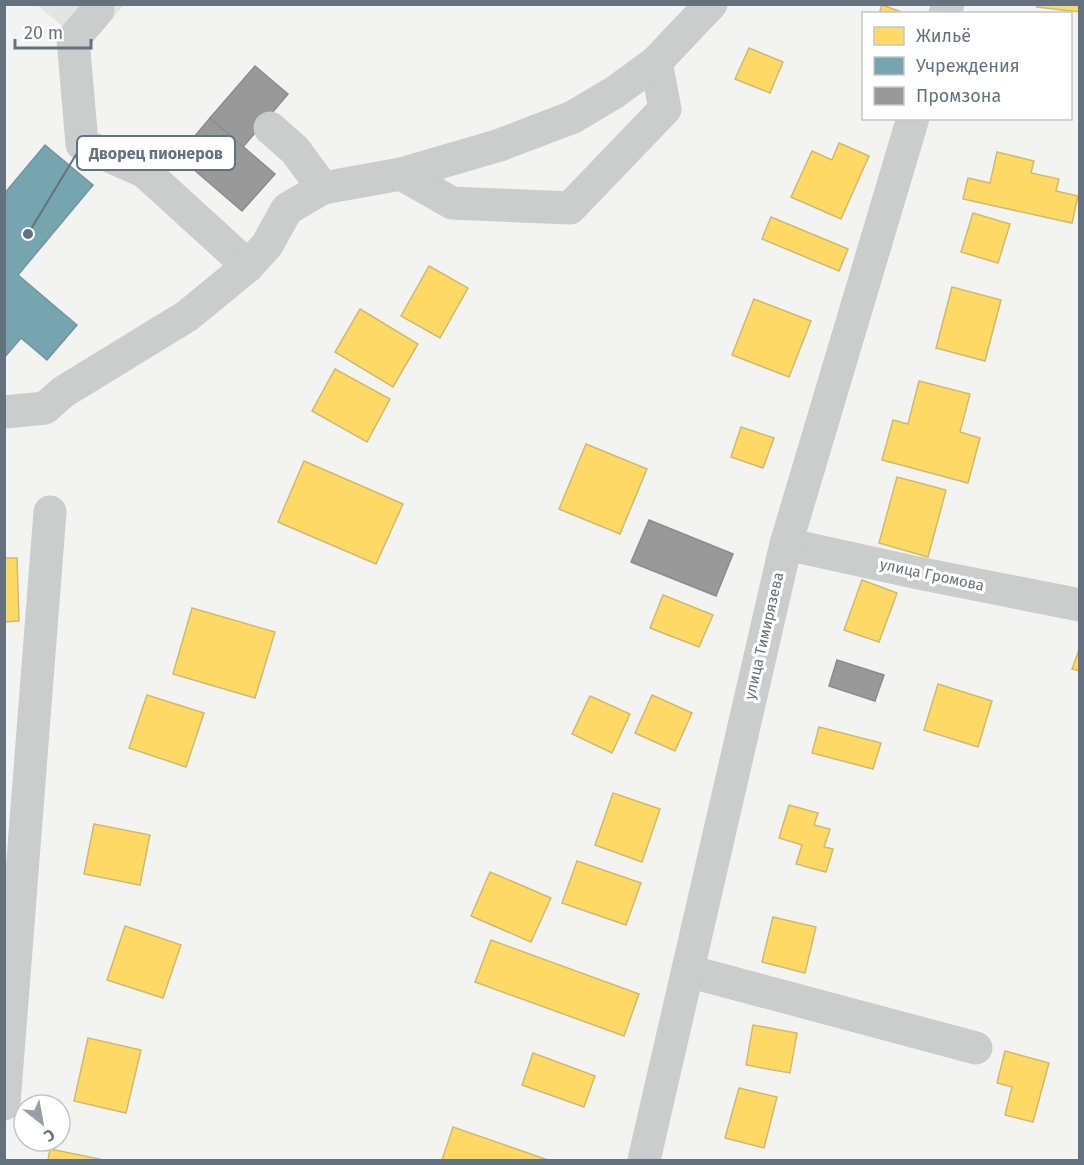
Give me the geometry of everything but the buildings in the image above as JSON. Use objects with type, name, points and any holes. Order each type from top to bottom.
[{"type":"street","points":[[4,434],[45,408],[63,392],[186,316],[248,266],[267,244],[287,209],[323,188],[401,174],[500,145],[573,117],[615,92],[656,62],[711,4]]},
{"type":"street","points":[[98,10],[73,39],[82,144],[145,171],[248,266]]},
{"type":"street","points":[[401,174],[452,203],[570,208],[665,109],[656,62]]},
{"type":"street","name":"улица Тимирязева","points":[[644,1161],[786,544],[912,120]]},
{"type":"street","points":[[270,128],[295,150],[323,188]]},
{"type":"street","points":[[4,412],[45,408]]},
{"type":"street","points":[[4,1104],[50,512]]},
{"type":"street","name":"улица Громова","points":[[786,544],[1080,605]]},
{"type":"street","points":[[688,971],[976,1048]]},
{"type":"shaded area","points":[[37,5],[124,5],[88,47]]},
{"type":"place","name":"Дворец пионеров","points":[[28,234]]}]
